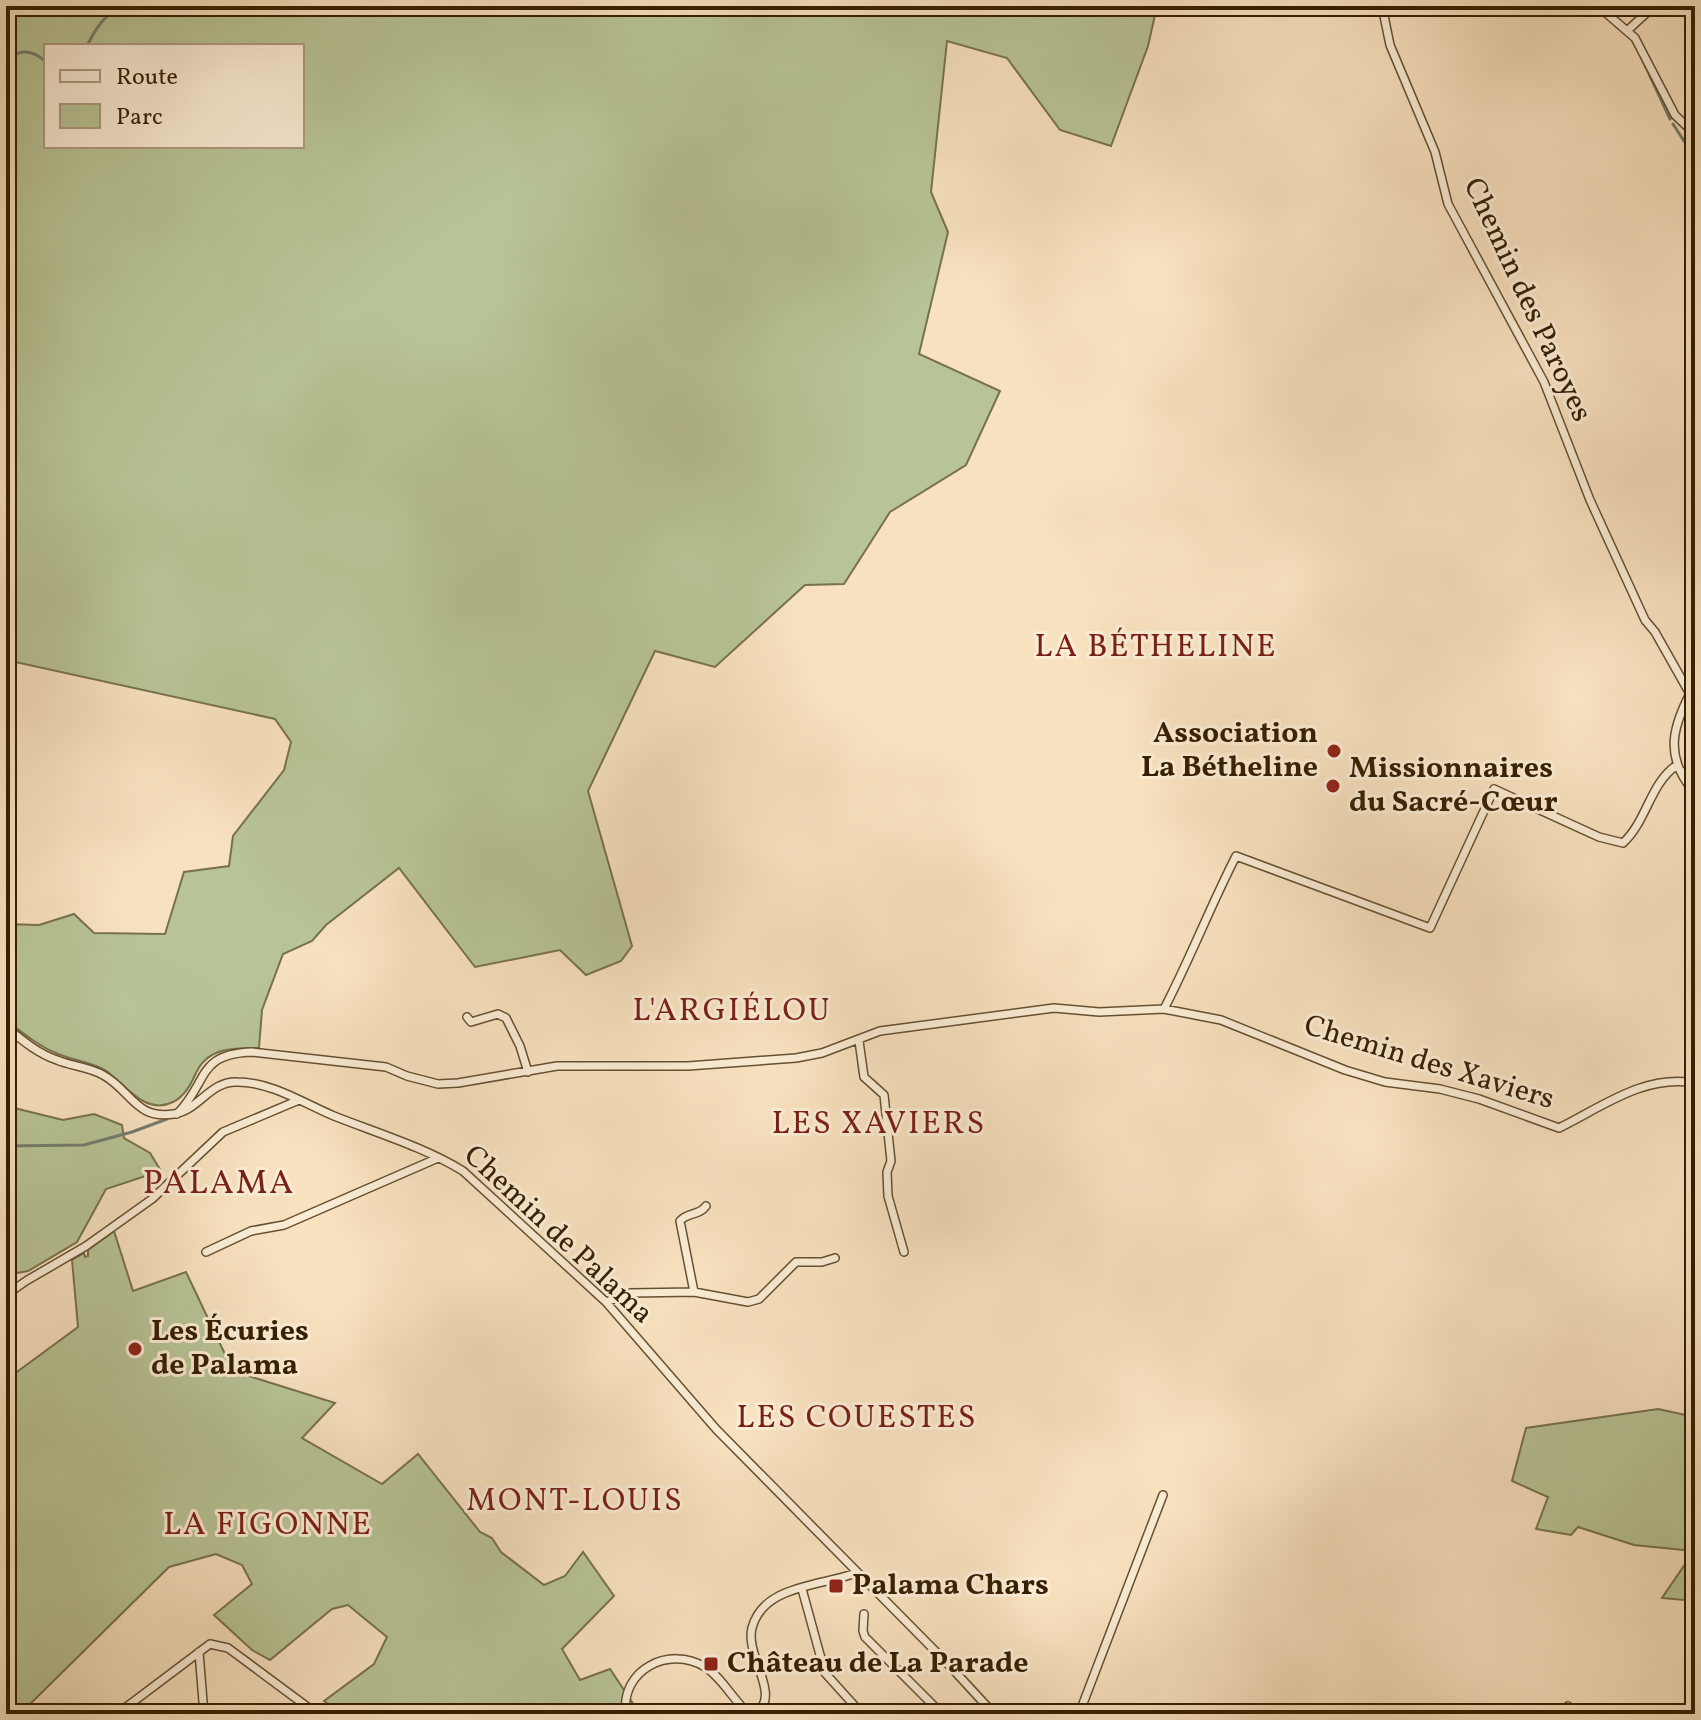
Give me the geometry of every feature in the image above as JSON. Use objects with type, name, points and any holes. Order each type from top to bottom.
[{"type":"street","name":"Chemin des Paroyes","points":[[1382,6],[1390,45],[1435,152],[1448,204],[1544,382],[1590,500],[1645,620],[1690,694]]},
{"type":"street","points":[[1598,6],[1635,38],[1675,115],[1695,134]]},
{"type":"street","points":[[1628,30],[1654,6]]},
{"type":"street","points":[[1695,684],[1673,744],[1684,780],[1695,793]]},
{"type":"street","points":[[1679,768],[1695,783]]},
{"type":"street","points":[[1164,1009],[1236,856],[1430,928],[1494,789],[1599,837],[1623,843],[1665,773],[1679,768]]},
{"type":"street","name":"Chemin des Xaviers","points":[[177,1114],[189,1102],[214,1061],[233,1053],[252,1052],[386,1067],[438,1084],[458,1083],[557,1066],[688,1066],[796,1058],[893,1029],[1054,1008],[1099,1012],[1164,1009],[1221,1020],[1345,1070],[1385,1082],[1440,1089],[1479,1099],[1559,1128],[1635,1087],[1680,1080],[1695,1083]]},
{"type":"street","points":[[467,1017],[471,1022],[498,1014],[506,1018],[520,1046],[528,1072]]},
{"type":"street","points":[[6,1027],[36,1051],[102,1074],[141,1109],[153,1114],[177,1114]]},
{"type":"street","points":[[859,1041],[864,1077],[884,1095],[891,1161],[887,1172],[888,1196],[904,1252]]},
{"type":"street","name":"Chemin de Palama","points":[[177,1114],[194,1106],[222,1084],[235,1082],[265,1086],[463,1171],[606,1302],[716,1429],[948,1664],[990,1713]]},
{"type":"street","points":[[6,1295],[86,1246],[152,1199],[223,1132],[299,1100]]},
{"type":"street","points":[[206,1252],[251,1231],[284,1225],[438,1158]]},
{"type":"street","points":[[694,1292],[680,1221],[706,1206]]},
{"type":"street","points":[[606,1302],[630,1293],[694,1292],[748,1302],[759,1299],[796,1262],[822,1262],[835,1258]]},
{"type":"street","points":[[1079,1714],[1163,1495]]},
{"type":"street","points":[[626,1714],[627,1693],[638,1673],[659,1661],[678,1659],[700,1664],[744,1709],[759,1710],[765,1703],[767,1692],[750,1643],[753,1624],[767,1602],[777,1596],[856,1573]]},
{"type":"street","points":[[802,1589],[825,1673],[862,1714]]},
{"type":"street","points":[[864,1614],[865,1637],[942,1714]]},
{"type":"street","points":[[117,1714],[210,1644],[228,1648],[315,1713]]},
{"type":"street","points":[[199,1652],[204,1714]]},
{"type":"street","points":[[1568,1706],[1573,1714]]},
{"type":"green space","points":[[6,6],[1157,6],[1148,46],[1111,146],[1060,130],[1007,58],[947,41],[931,192],[948,232],[919,354],[1000,391],[966,465],[890,512],[844,584],[805,585],[715,667],[655,651],[588,791],[632,946],[621,961],[586,975],[560,950],[475,967],[399,868],[326,925],[312,941],[283,954],[262,1010],[259,1048],[231,1049],[207,1058],[187,1089],[173,1102],[153,1105],[144,1102],[105,1070],[51,1051],[6,1020],[6,924],[39,925],[74,914],[94,933],[165,934],[184,872],[229,866],[233,836],[284,770],[291,742],[275,719],[6,660]]},
{"type":"green space","points":[[6,1106],[63,1120],[94,1114],[122,1125],[124,1138],[150,1153],[161,1171],[106,1189],[77,1242],[28,1271],[6,1275]]},
{"type":"green space","points":[[114,1231],[133,1291],[186,1272],[233,1371],[335,1403],[302,1438],[382,1484],[418,1454],[480,1532],[492,1538],[501,1552],[544,1585],[565,1576],[583,1552],[614,1596],[562,1649],[580,1680],[610,1669],[640,1714],[342,1714],[324,1701],[374,1664],[387,1637],[348,1605],[332,1609],[270,1660],[252,1650],[214,1615],[252,1584],[242,1565],[216,1554],[169,1567],[20,1714],[6,1714],[6,1380],[78,1327],[72,1260],[84,1253],[85,1257],[88,1256],[88,1250]]},
{"type":"green space","points":[[1658,1409],[1695,1417],[1695,1601],[1662,1598],[1694,1551],[1634,1545],[1578,1527],[1571,1535],[1536,1529],[1548,1497],[1512,1481],[1526,1428]]},
{"type":"waterway","points":[[88,44],[108,15],[127,6]]},
{"type":"waterway","points":[[1591,6],[1601,13]]},
{"type":"waterway","points":[[6,63],[20,52],[36,55],[44,61]]},
{"type":"waterway","points":[[1639,52],[1670,119]]},
{"type":"waterway","points":[[1673,124],[1695,158]]},
{"type":"waterway","points":[[6,1146],[84,1145],[167,1119]]},
{"type":"place","name":"Association La Bétheline","points":[[1334,751]]},
{"type":"place","name":"Missionnaires du Sacré-Cœur","points":[[1333,786]]},
{"type":"place","name":"Les Écuries de Palama","points":[[135,1349]]},
{"type":"place","name":"Palama Chars","points":[[836,1586]]},
{"type":"place","name":"Château de La Parade","points":[[711,1664]]},
{"type":"district","name":"LA BÉTHELINE","points":[[1156,648]]},
{"type":"district","name":"L'ARGIÉLOU","points":[[732,1012]]},
{"type":"district","name":"LES XAVIERS","points":[[879,1125]]},
{"type":"district","name":"PALAMA","points":[[219,1184]]},
{"type":"district","name":"LES COUESTES","points":[[857,1419]]},
{"type":"district","name":"MONT-LOUIS","points":[[575,1502]]},
{"type":"district","name":"LA FIGONNE","points":[[268,1526]]}]
